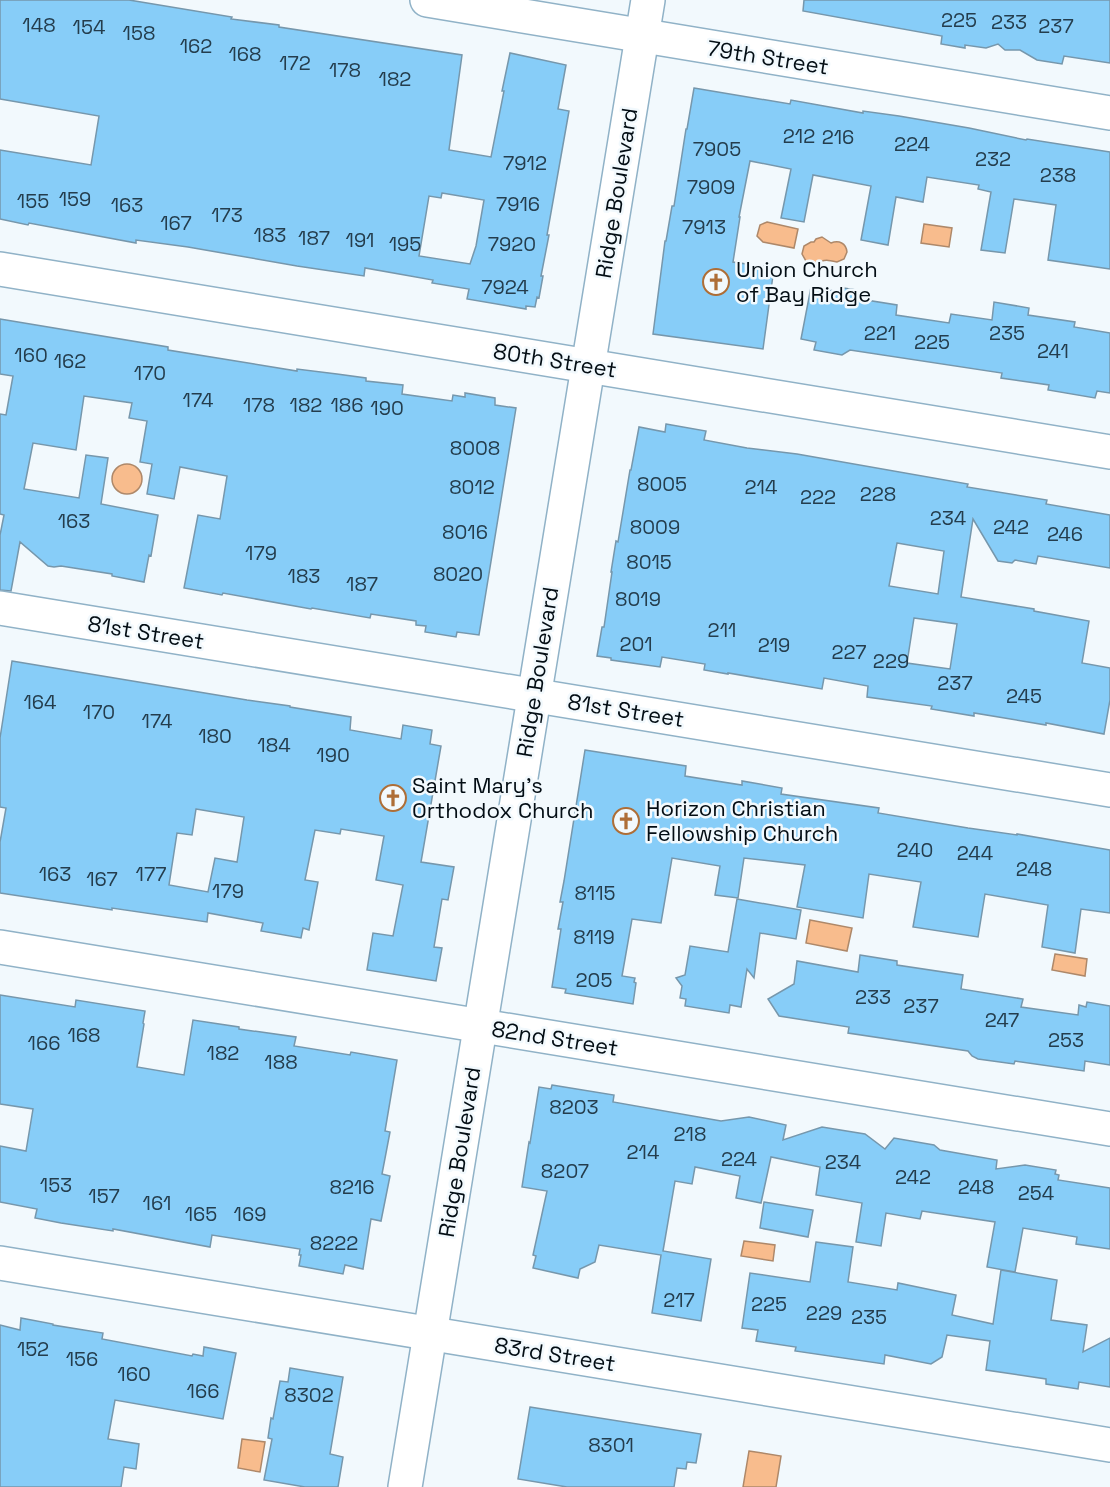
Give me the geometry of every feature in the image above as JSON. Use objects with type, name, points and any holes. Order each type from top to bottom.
[{"type":"street","name":"79th Street","points":[[427,0],[1110,112]]},
{"type":"street","name":"Ridge Boulevard","points":[[405,1487],[648,0]]},
{"type":"street","name":"80th Street","points":[[0,269],[1110,452]]},
{"type":"street","name":"81st Street","points":[[0,608],[1110,790]]},
{"type":"street","name":"82nd Street","points":[[0,947],[1110,1129]]},
{"type":"street","name":"83rd Street","points":[[0,1263],[1110,1445]]},
{"type":"shaded area","points":[[767,222],[798,229],[794,248],[763,242],[757,236],[760,225]]},
{"type":"shaded area","points":[[924,224],[952,228],[949,247],[921,243]]},
{"type":"shaded area","points":[[822,237],[831,243],[844,244],[847,252],[844,259],[837,262],[806,261],[802,254],[804,246]]},
{"type":"shaded area","points":[[127,464],[138,468],[142,479],[138,490],[127,494],[116,490],[112,479],[116,468]]},
{"type":"shaded area","points":[[810,920],[852,928],[847,951],[806,943]]},
{"type":"shaded area","points":[[1055,954],[1087,959],[1085,976],[1052,970]]},
{"type":"shaded area","points":[[744,1241],[775,1245],[773,1261],[741,1256]]},
{"type":"shaded area","points":[[242,1439],[265,1442],[260,1472],[238,1468]]},
{"type":"shaded area","points":[[749,1451],[781,1456],[776,1487],[743,1487]]},
{"type":"building","points":[[0,0],[129,0],[232,17],[231,19],[279,25],[279,27],[462,55],[449,150],[491,157],[510,53],[566,65],[558,109],[569,111],[547,235],[549,235],[539,298],[537,297],[535,307],[526,306],[526,309],[467,299],[469,289],[365,268],[364,276],[188,247],[136,240],[136,243],[0,219],[0,150],[91,165],[99,116],[0,99]],"holes":[[[442,193],[484,200],[476,246],[470,264],[419,256],[429,196],[441,198]]]},
{"type":"building","points":[[804,0],[1110,0],[1110,63],[1064,56],[1062,64],[1037,60],[1020,50],[1005,50],[998,44],[986,48],[965,45],[965,48],[941,44],[942,36],[803,11]]},
{"type":"building","points":[[694,88],[790,104],[791,100],[863,113],[863,111],[899,116],[1026,140],[1110,152],[1110,269],[1048,260],[1056,205],[1014,199],[1005,253],[981,250],[991,192],[978,189],[979,185],[927,177],[923,202],[896,197],[888,245],[861,240],[871,186],[813,175],[804,222],[781,218],[791,169],[750,161],[733,262],[774,268],[763,349],[653,334],[665,241],[672,206],[674,206]]},
{"type":"building","points":[[811,287],[840,292],[844,288],[856,290],[860,299],[897,305],[896,315],[949,323],[951,314],[992,320],[994,302],[1029,308],[1028,315],[1075,322],[1074,327],[1110,333],[1110,393],[1097,391],[1095,398],[1048,390],[1049,385],[1001,378],[1002,373],[850,350],[842,355],[814,350],[816,342],[801,339]]},
{"type":"building","points":[[0,319],[297,371],[297,369],[366,378],[366,381],[403,385],[402,394],[452,401],[453,395],[465,397],[465,393],[495,398],[495,405],[516,408],[479,635],[457,632],[456,637],[425,632],[426,626],[416,625],[416,621],[371,614],[370,618],[184,588],[198,515],[220,519],[227,476],[180,467],[174,499],[147,494],[152,464],[140,462],[147,421],[129,418],[132,403],[84,396],[76,450],[33,443],[24,489],[79,498],[86,455],[108,458],[101,504],[158,515],[144,582],[112,576],[112,574],[48,566],[20,542],[11,591],[0,590],[0,535],[4,515],[0,514],[0,414],[6,415],[13,376],[0,374]]},
{"type":"building","points":[[666,424],[706,431],[704,440],[968,484],[967,487],[1047,500],[1046,504],[1110,515],[1110,568],[1038,556],[1036,564],[1015,560],[1012,563],[998,561],[973,519],[961,597],[1089,621],[1082,663],[1110,668],[1110,700],[1104,734],[974,713],[974,716],[931,709],[932,706],[867,697],[868,686],[824,678],[822,689],[704,670],[705,664],[662,657],[660,667],[597,656],[602,627],[604,627],[616,541],[618,542],[639,427],[665,432]],"holes":[[[897,543],[944,551],[938,594],[889,586]],[[914,618],[957,624],[950,669],[907,663]]]},
{"type":"building","points":[[12,661],[351,717],[350,730],[401,739],[403,725],[432,730],[430,744],[441,746],[421,862],[454,867],[448,900],[442,899],[434,947],[442,948],[436,981],[367,970],[373,933],[393,936],[403,885],[376,880],[384,836],[341,829],[340,834],[315,830],[305,880],[318,882],[309,930],[303,928],[301,938],[261,931],[263,923],[208,913],[207,922],[0,893],[0,842],[6,808],[0,807],[0,738]],"holes":[[[196,809],[244,817],[237,862],[215,858],[208,892],[169,885],[177,833],[192,835]]]},
{"type":"building","points":[[585,750],[686,766],[685,776],[742,785],[742,781],[782,788],[781,794],[879,808],[878,813],[1110,850],[1110,913],[1081,909],[1075,953],[1042,947],[1048,905],[985,894],[978,937],[913,927],[921,882],[869,874],[863,918],[797,907],[805,865],[744,858],[738,898],[715,895],[720,866],[672,858],[661,923],[632,919],[622,976],[635,978],[633,1004],[565,993],[566,989],[552,987],[561,929],[558,929],[563,902],[560,902]]},
{"type":"building","points":[[737,899],[801,910],[796,939],[760,933],[754,978],[747,969],[741,1007],[730,1005],[729,1013],[685,1006],[686,999],[680,998],[682,986],[676,978],[685,975],[690,946],[728,952]]},
{"type":"building","points":[[860,955],[897,961],[897,965],[963,975],[961,989],[1023,999],[1021,1007],[1078,1015],[1079,1005],[1086,1007],[1087,1002],[1110,1006],[1110,1065],[1085,1061],[1084,1071],[1015,1061],[1014,1064],[978,1059],[968,1051],[848,1033],[849,1027],[779,1016],[768,999],[794,984],[797,961],[858,972]]},
{"type":"building","points":[[0,995],[75,1007],[76,1000],[145,1011],[137,1067],[184,1075],[193,1020],[296,1037],[294,1046],[397,1060],[385,1131],[390,1132],[382,1174],[390,1176],[381,1221],[371,1219],[363,1269],[345,1265],[343,1274],[299,1266],[300,1249],[212,1235],[210,1247],[113,1229],[113,1231],[61,1223],[35,1218],[37,1209],[0,1202],[0,1146],[26,1151],[33,1109],[0,1104]]},
{"type":"building","points":[[552,1085],[614,1095],[613,1102],[721,1121],[749,1117],[786,1125],[783,1140],[822,1127],[865,1134],[885,1149],[894,1138],[934,1145],[940,1150],[997,1160],[996,1169],[1025,1165],[1056,1170],[1055,1174],[1059,1175],[1058,1180],[1110,1188],[1110,1249],[1076,1244],[1077,1237],[1023,1228],[1015,1272],[987,1267],[995,1222],[922,1211],[920,1219],[886,1213],[881,1246],[856,1242],[862,1203],[816,1195],[820,1167],[771,1157],[761,1203],[736,1198],[740,1176],[695,1167],[692,1184],[675,1181],[663,1251],[711,1259],[701,1321],[652,1313],[661,1255],[599,1245],[595,1262],[580,1269],[578,1278],[533,1268],[536,1256],[533,1255],[547,1191],[522,1187],[539,1087],[551,1089]]},
{"type":"building","points":[[764,1202],[813,1210],[808,1237],[760,1228]]},
{"type":"building","points":[[816,1242],[853,1247],[848,1282],[897,1290],[898,1283],[956,1295],[952,1315],[993,1324],[1001,1270],[1057,1280],[1051,1320],[1087,1325],[1083,1352],[1110,1338],[1110,1387],[1079,1382],[1078,1389],[1046,1384],[1046,1379],[986,1370],[990,1341],[947,1335],[942,1357],[931,1364],[885,1355],[884,1364],[795,1351],[796,1347],[756,1341],[758,1330],[742,1328],[750,1273],[810,1282]]},
{"type":"building","points":[[21,1318],[103,1333],[102,1339],[192,1356],[193,1354],[203,1356],[204,1347],[236,1353],[223,1419],[115,1400],[108,1439],[139,1444],[136,1469],[124,1467],[121,1487],[0,1487],[0,1325],[20,1330]]},
{"type":"building","points":[[290,1368],[343,1377],[330,1454],[343,1457],[338,1487],[305,1487],[264,1480],[272,1439],[268,1438],[271,1418],[273,1419],[280,1381],[288,1382]]},
{"type":"building","points":[[530,1407],[701,1434],[696,1463],[687,1462],[686,1469],[677,1468],[674,1487],[567,1487],[518,1479]]},
{"type":"place","name":"Union Church of Bay Ridge","points":[[716,282]]},
{"type":"place","name":"Saint Mary's Orthodox Church","points":[[393,798]]},
{"type":"place","name":"Horizon Christian Fellowship Church","points":[[626,821]]}]
